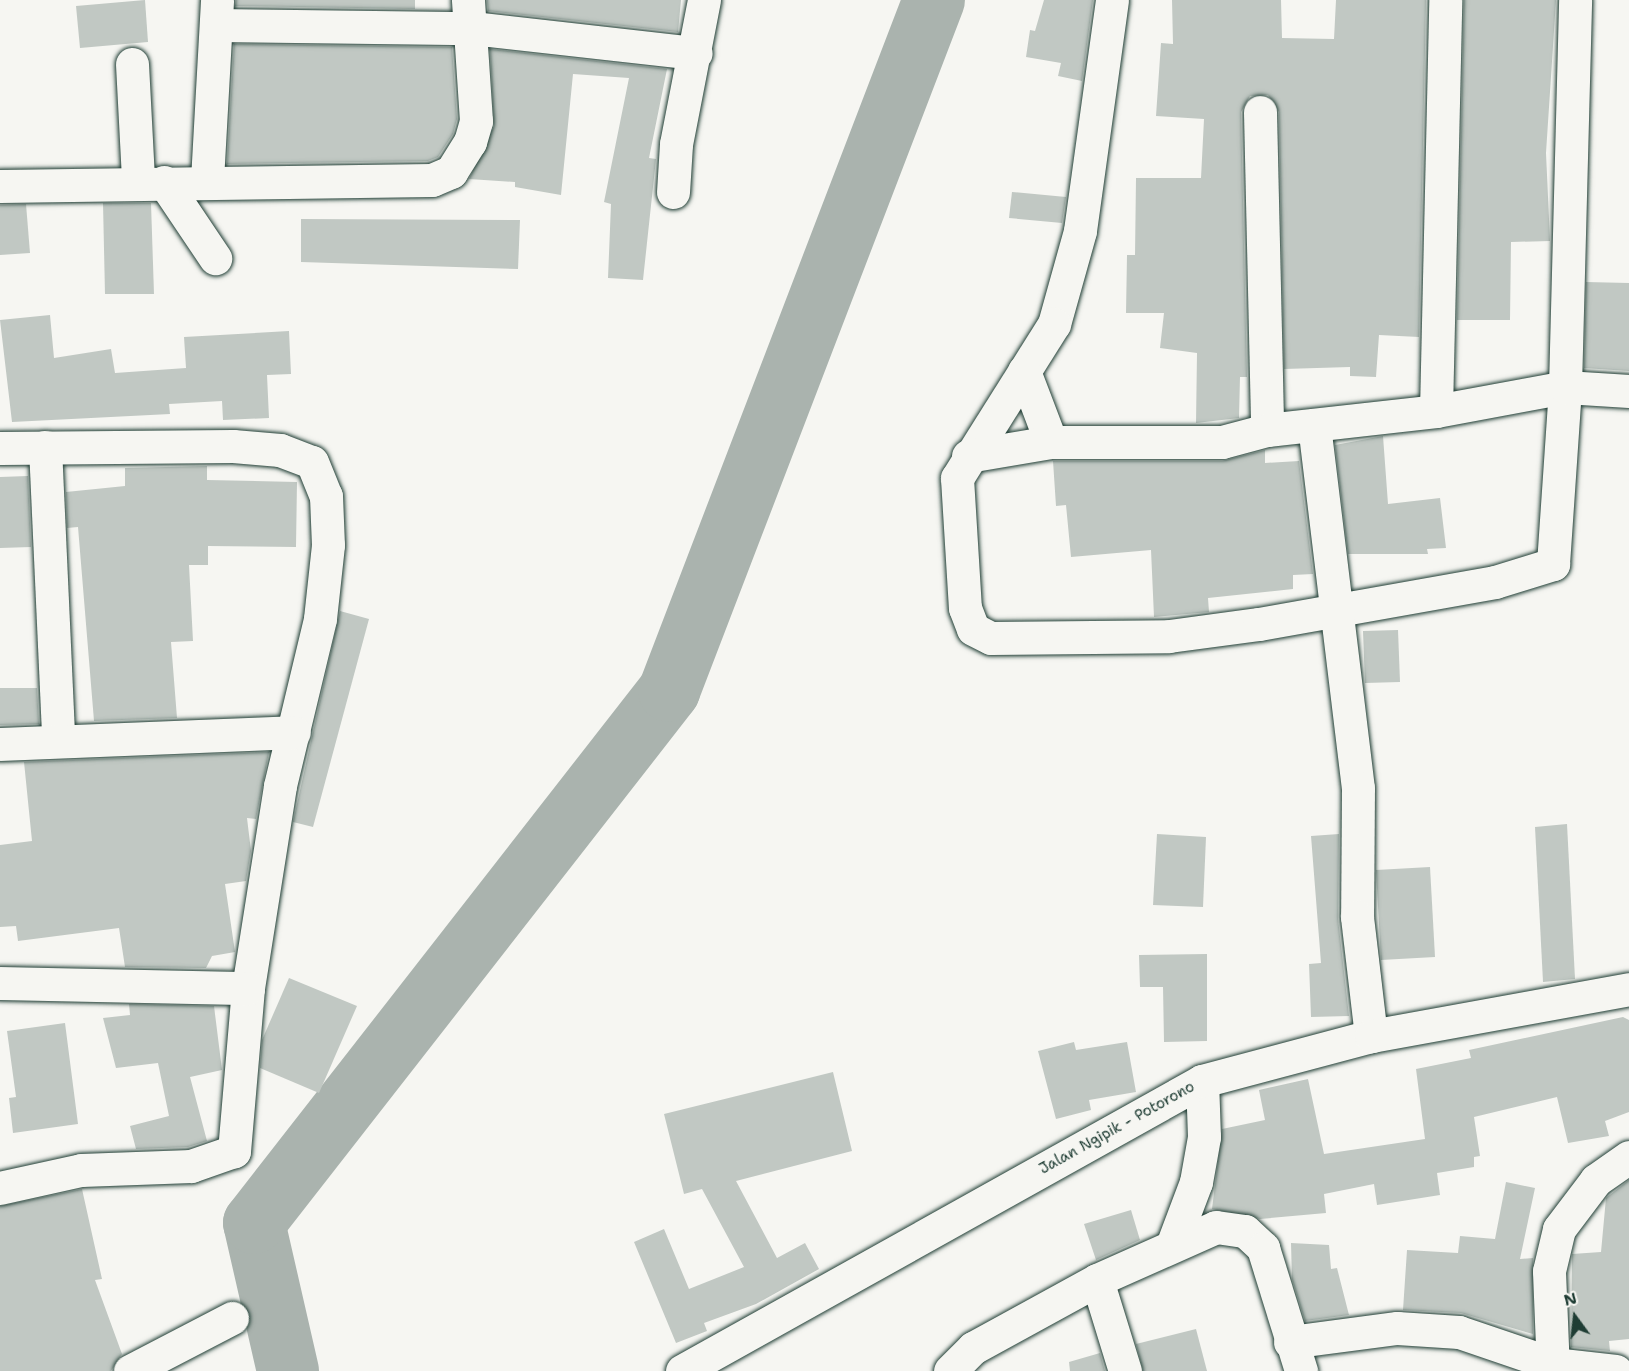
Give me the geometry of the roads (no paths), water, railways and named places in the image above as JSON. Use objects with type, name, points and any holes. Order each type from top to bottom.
[{"type":"street","points":[[673,192],[676,144],[696,53],[704,0]]},
{"type":"street","points":[[1112,0],[1080,231],[1054,324],[968,456],[957,478],[955,504],[965,608],[973,629],[991,638],[1169,636],[1339,610],[1495,582],[1553,564],[1565,387],[1575,0]]},
{"type":"street","points":[[1436,411],[1445,0]]},
{"type":"street","points":[[207,180],[217,12],[470,14],[696,53]]},
{"type":"street","points":[[0,186],[207,180],[432,180],[452,171],[470,142],[476,121],[470,14]]},
{"type":"street","points":[[132,64],[151,181],[215,258]]},
{"type":"street","points":[[1260,112],[1267,430]]},
{"type":"street","points":[[1024,371],[1051,442]]},
{"type":"street","points":[[968,456],[1051,442],[1222,442],[1267,430],[1436,411],[1565,387],[1629,391]]},
{"type":"street","points":[[1314,425],[1339,610],[1358,788],[1357,917],[1371,1036]]},
{"type":"street","points":[[0,448],[233,446],[280,450],[312,462],[326,496],[328,545],[320,619],[280,786],[248,988],[234,1151],[191,1166],[81,1170],[0,1188]]},
{"type":"street","points":[[45,447],[58,738]]},
{"type":"street","points":[[0,744],[58,738],[294,732]]},
{"type":"street","points":[[0,983],[248,988]]},
{"type":"street","name":"Jalan Ngipik - Potorono","points":[[681,1371],[1202,1081],[1371,1036],[1629,989]]},
{"type":"street","points":[[1173,1243],[1202,1148],[1207,1119],[1202,1081]]},
{"type":"street","points":[[1553,1368],[1549,1271],[1559,1229],[1596,1180],[1629,1157]]},
{"type":"street","points":[[950,1371],[976,1360],[1098,1280],[1173,1243],[1216,1227],[1256,1236],[1295,1356],[1397,1328],[1459,1332],[1553,1368],[1616,1371]]},
{"type":"street","points":[[1098,1280],[1125,1371]]},
{"type":"street","points":[[130,1371],[232,1318]]},
{"type":"waterway","points":[[288,1371],[254,1223],[669,691],[934,0]]}]
